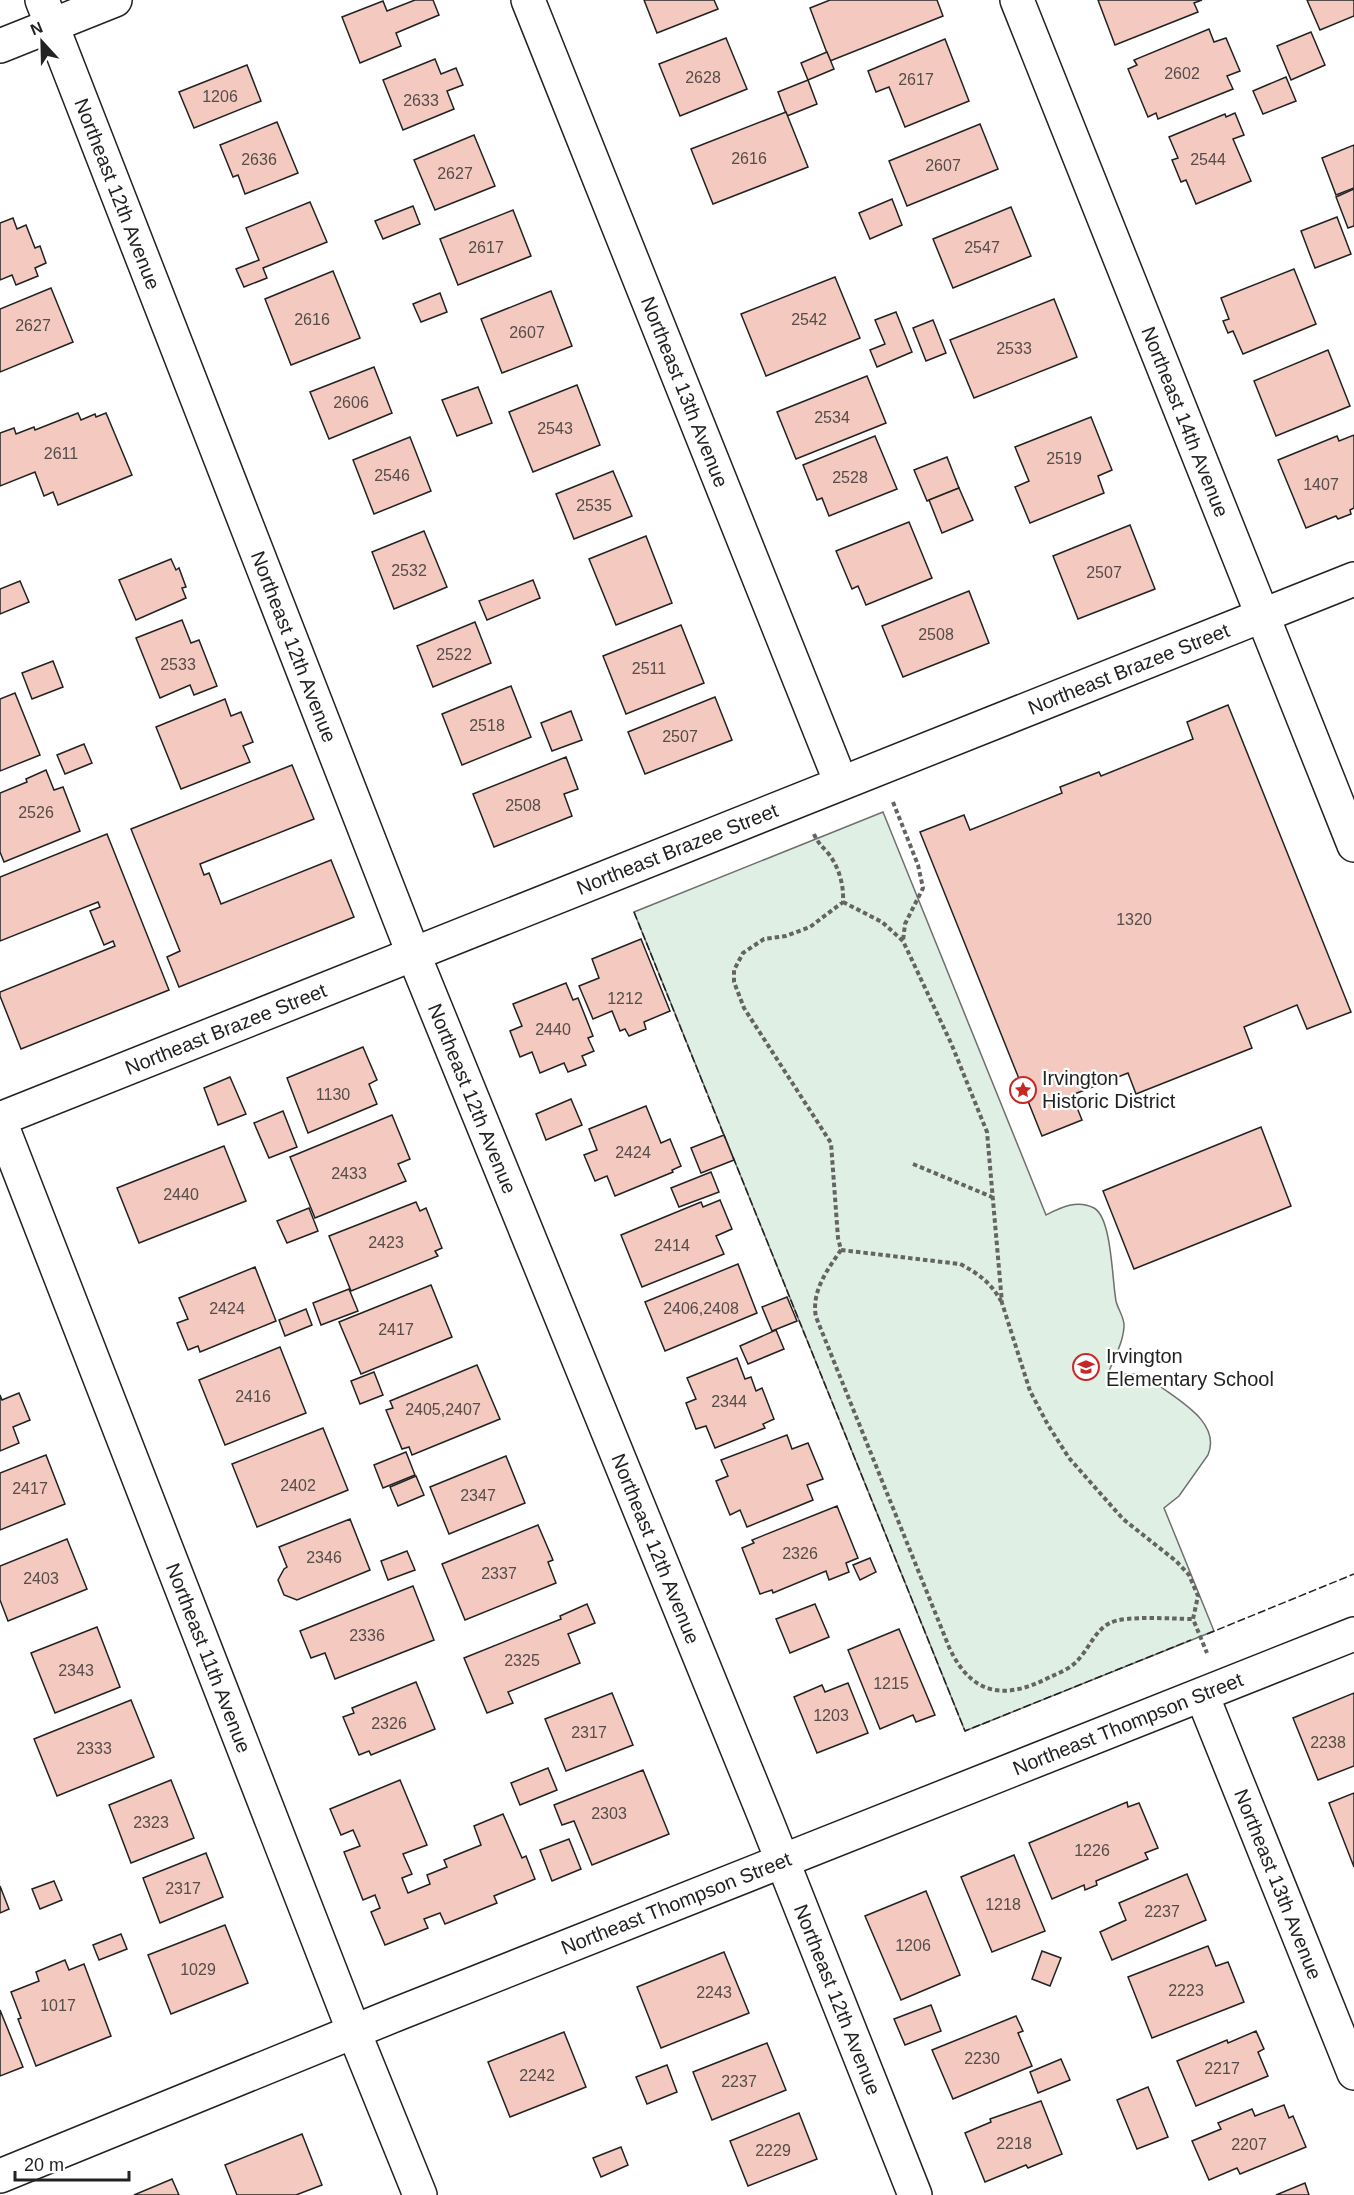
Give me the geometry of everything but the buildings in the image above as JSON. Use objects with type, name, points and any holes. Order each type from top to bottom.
[{"type":"street","points":[[0,46],[47,13],[115,0]]},
{"type":"street","name":"Northeast 13th Avenue","points":[[528,0],[841,783]]},
{"type":"street","name":"Northeast 14th Avenue","points":[[1017,0],[1354,845]]},
{"type":"street","name":"Northeast 12th Avenue","points":[[47,13],[413,953],[915,2195]]},
{"type":"street","name":"Northeast Brazee Street","points":[[0,1120],[413,953],[1354,579]]},
{"type":"street","name":"Northeast 11th Avenue","points":[[0,1120],[354,2032],[420,2195]]},
{"type":"street","name":"Northeast Thompson Street","points":[[0,2176],[354,2032],[1354,1634]]},
{"type":"street","name":"Northeast 13th Avenue","points":[[1202,1695],[1354,2073]]},
{"type":"path","points":[[880,768],[918,864],[923,888],[905,924],[903,941]]},
{"type":"path","points":[[799,800],[818,843],[829,855],[837,870],[844,888],[843,902],[810,927],[786,936],[764,939],[743,953],[734,970],[734,982],[744,1008],[831,1143],[838,1238],[841,1250]]},
{"type":"path","points":[[843,902],[882,922],[903,941],[951,1043],[987,1132],[1002,1303]]},
{"type":"path","points":[[913,1164],[992,1197]]},
{"type":"path","points":[[841,1250],[960,1264],[977,1272],[994,1288],[1002,1303],[1030,1391],[1069,1458],[1123,1519],[1176,1561],[1189,1575],[1198,1596],[1193,1619],[1212,1665],[1202,1695]]},
{"type":"path","points":[[841,1250],[829,1266],[817,1291],[814,1306],[816,1317],[958,1667],[974,1683],[992,1689],[1011,1691],[1033,1686],[1077,1662],[1101,1630],[1110,1623],[1123,1619],[1193,1619]]},
{"type":"green space","points":[[883,812],[1046,1215],[1075,1204],[1088,1205],[1100,1214],[1108,1236],[1116,1301],[1124,1324],[1120,1344],[1109,1371],[1112,1380],[1122,1375],[1132,1374],[1153,1381],[1184,1403],[1203,1421],[1211,1443],[1208,1455],[1179,1496],[1164,1508],[1214,1631],[965,1731],[634,912]]},
{"type":"fence","points":[[634,912],[725,1138]]},
{"type":"fence","points":[[733,1157],[965,1731],[1191,1640]]},
{"type":"fence","points":[[1207,1634],[1354,1574]]},
{"type":"place","name":"Irvington Historic District","points":[[1023,1090]]},
{"type":"place","name":"Irvington Elementary School","points":[[1086,1367]]}]
